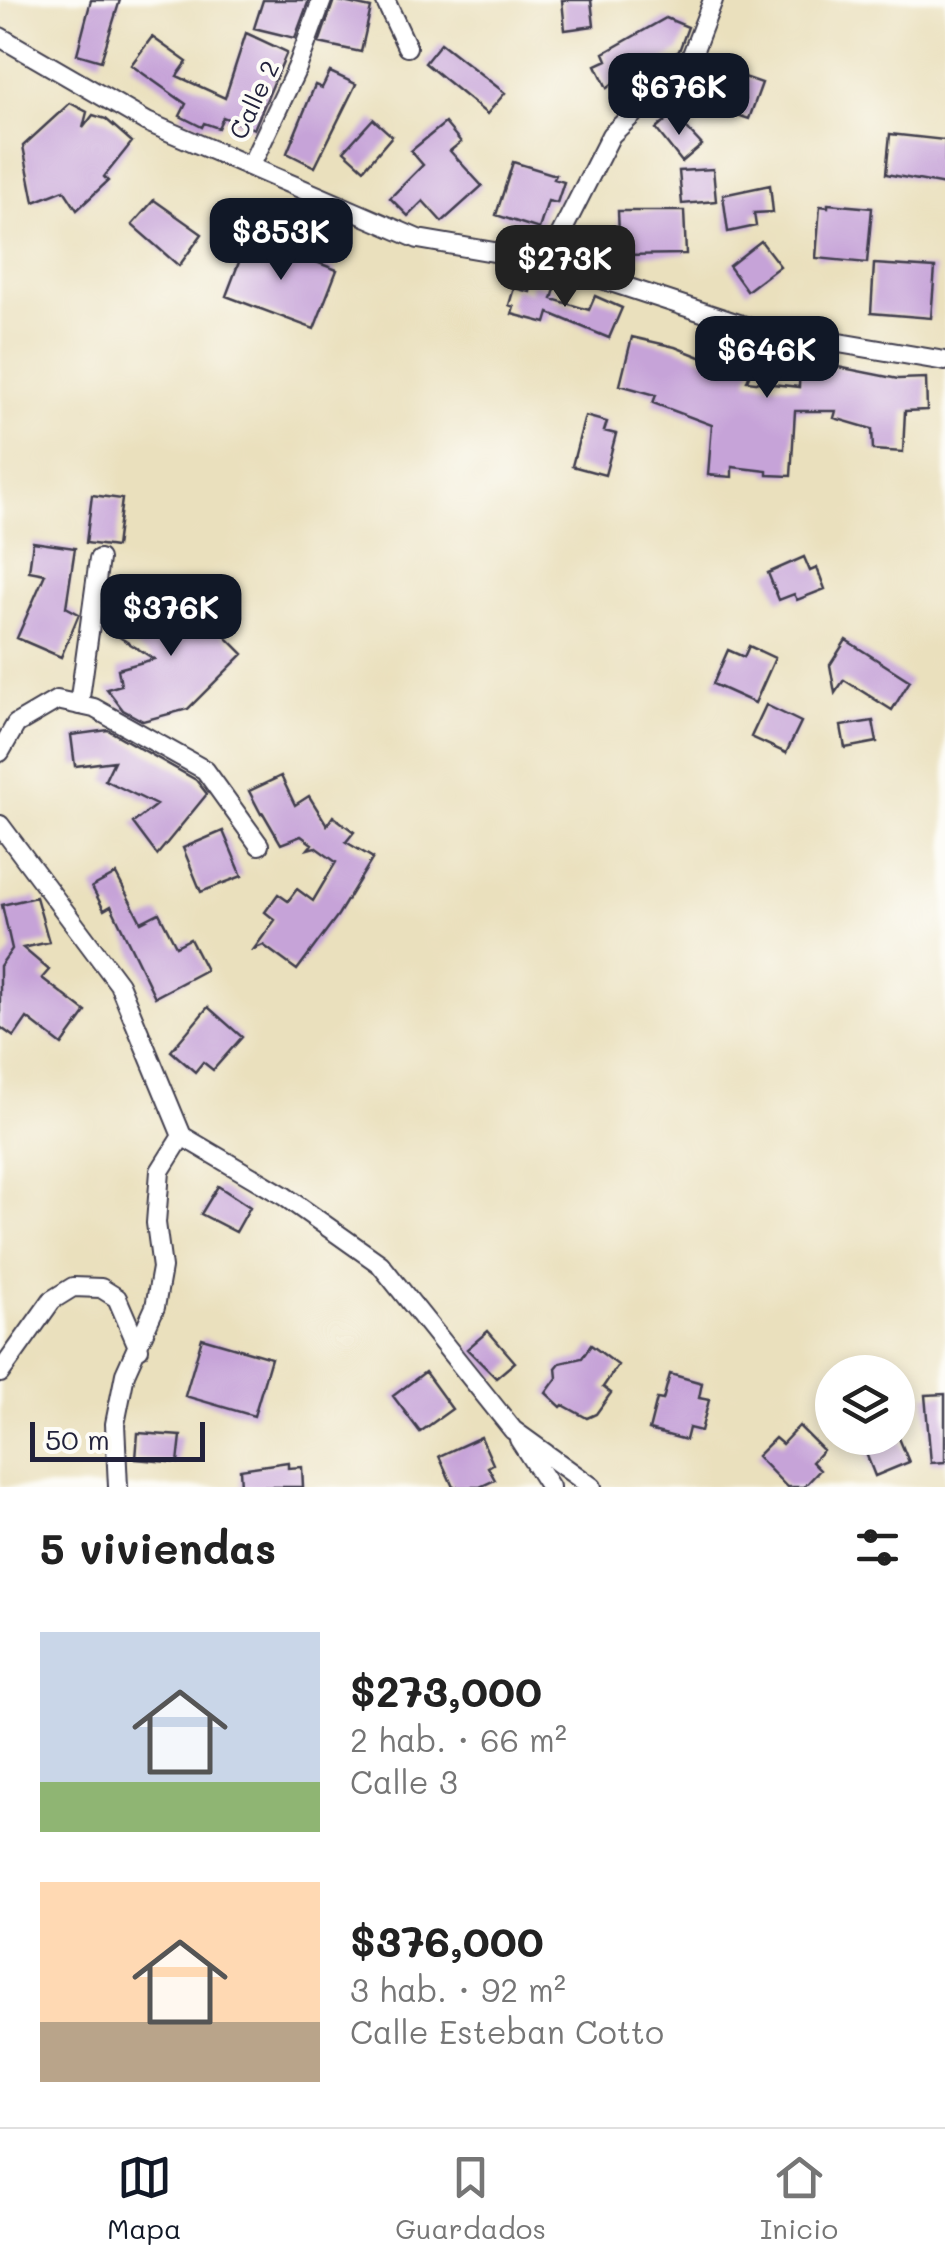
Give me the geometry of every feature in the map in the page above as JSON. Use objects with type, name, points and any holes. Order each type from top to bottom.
[{"type":"street","name":"Calle 2","points":[[251,165],[298,68],[322,0]]},
{"type":"street","points":[[385,0],[407,47]]},
{"type":"street","points":[[547,260],[611,135],[690,60],[712,0]]},
{"type":"street","points":[[0,37],[147,122],[418,239],[547,260],[751,328],[945,361]]},
{"type":"street","points":[[80,705],[99,559]]},
{"type":"street","points":[[0,752],[16,724],[57,700],[94,708],[205,770],[259,845]]},
{"type":"street","points":[[0,826],[119,984],[182,1136],[284,1196],[380,1264],[513,1430],[550,1487]]},
{"type":"street","points":[[118,1487],[115,1424],[125,1374],[154,1307],[162,1268],[156,1223],[160,1170],[182,1136]]},
{"type":"street","points":[[0,1374],[52,1300],[73,1288],[100,1288],[117,1298],[138,1349]]},
{"type":"street","points":[[513,1430],[592,1487]]},
{"type":"building","points":[[91,0],[120,0],[101,61],[77,54]]},
{"type":"building","points":[[263,0],[309,0],[295,38],[254,28]]},
{"type":"building","points":[[334,0],[371,8],[361,52],[319,43]]},
{"type":"building","points":[[562,0],[591,0],[594,26],[565,30]]},
{"type":"building","points":[[666,18],[688,27],[679,51],[623,84],[618,79],[607,88],[596,65],[607,60],[604,53]]},
{"type":"building","points":[[246,33],[287,52],[254,129],[223,117],[218,128],[204,123],[202,127],[180,116],[186,104],[131,65],[152,37],[187,62],[177,76],[225,98]]},
{"type":"building","points":[[441,43],[505,93],[487,114],[425,63]]},
{"type":"building","points":[[727,71],[762,83],[749,119],[714,107]]},
{"type":"building","points":[[330,72],[356,84],[315,167],[287,153],[315,85],[322,88]]},
{"type":"building","points":[[70,103],[87,112],[83,128],[93,115],[106,119],[132,142],[104,177],[108,181],[77,210],[64,190],[34,202],[23,146]]},
{"type":"building","points":[[673,114],[702,145],[682,162],[656,129]]},
{"type":"building","points":[[373,119],[392,136],[364,169],[344,151]]},
{"type":"building","points":[[445,123],[461,142],[450,151],[482,186],[442,222],[423,201],[408,216],[390,198],[423,165],[411,151]]},
{"type":"building","points":[[890,134],[945,140],[945,185],[886,174]]},
{"type":"building","points":[[513,162],[556,175],[554,179],[564,182],[557,203],[548,201],[539,229],[496,215]]},
{"type":"building","points":[[713,169],[716,201],[682,204],[679,171]]},
{"type":"building","points":[[770,185],[773,212],[754,213],[756,226],[728,232],[723,195]]},
{"type":"building","points":[[154,200],[202,234],[179,266],[132,225]]},
{"type":"building","points":[[820,206],[872,208],[867,263],[816,258]]},
{"type":"building","points":[[618,211],[684,211],[686,254],[620,255]]},
{"type":"building","points":[[249,236],[337,270],[314,329],[226,296]]},
{"type":"building","points":[[761,241],[780,266],[747,291],[729,266]]},
{"type":"building","points":[[874,264],[935,268],[931,318],[871,313]]},
{"type":"building","points":[[532,283],[555,289],[552,299],[589,310],[595,296],[622,308],[609,338],[549,313],[546,323],[512,314],[514,307],[509,305],[514,288],[530,292]]},
{"type":"building","points":[[723,335],[760,345],[747,381],[799,387],[800,364],[828,365],[898,379],[926,378],[927,410],[905,411],[903,452],[873,450],[872,429],[834,418],[836,411],[795,411],[791,476],[732,467],[732,477],[708,475],[712,425],[653,403],[656,395],[620,385],[632,337],[675,347],[713,362]]},
{"type":"building","points":[[585,416],[607,422],[604,431],[616,434],[605,475],[572,466]]},
{"type":"building","points":[[92,495],[122,499],[116,547],[86,543]]},
{"type":"building","points":[[33,542],[75,548],[66,607],[79,614],[61,657],[17,638],[45,574],[29,571]]},
{"type":"building","points":[[804,557],[810,571],[817,568],[825,589],[797,600],[794,594],[779,600],[768,573]]},
{"type":"building","points":[[191,590],[211,612],[206,617],[243,654],[188,709],[143,721],[123,710],[107,689],[121,685],[118,669],[154,659],[105,628],[120,607],[152,628],[178,604],[174,601]]},
{"type":"building","points":[[846,640],[910,681],[892,710],[844,680],[835,693],[830,665]]},
{"type":"building","points":[[749,646],[775,658],[755,703],[713,684],[728,650],[744,657]]},
{"type":"building","points":[[766,705],[801,722],[786,753],[751,737]]},
{"type":"building","points":[[873,721],[877,742],[845,748],[841,726]]},
{"type":"building","points":[[108,730],[196,780],[207,794],[157,855],[133,823],[156,805],[105,780],[114,761],[75,766],[71,735]]},
{"type":"building","points":[[281,776],[295,805],[309,796],[327,825],[333,816],[354,832],[346,842],[373,858],[338,915],[297,970],[263,945],[254,949],[275,920],[265,912],[278,894],[288,901],[297,889],[313,901],[336,862],[315,847],[308,849],[312,844],[301,836],[281,844],[261,814],[249,791]]},
{"type":"building","points":[[223,831],[242,876],[201,892],[183,848]]},
{"type":"building","points":[[116,874],[141,922],[159,913],[176,946],[190,939],[206,970],[155,997],[111,906],[104,910],[92,887]]},
{"type":"building","points":[[36,897],[49,942],[23,948],[49,970],[42,978],[86,1012],[62,1045],[27,1018],[14,1037],[0,1027],[0,966],[12,949],[2,905]]},
{"type":"building","points":[[208,1007],[242,1037],[213,1070],[203,1062],[195,1072],[171,1051]]},
{"type":"building","points":[[218,1186],[250,1207],[236,1232],[201,1214]]},
{"type":"building","points":[[488,1331],[515,1362],[496,1378],[467,1349]]},
{"type":"building","points":[[202,1338],[271,1358],[254,1416],[185,1396]]},
{"type":"building","points":[[591,1345],[618,1365],[603,1387],[611,1393],[596,1414],[587,1418],[561,1407],[546,1393],[557,1378],[560,1363],[582,1358]]},
{"type":"building","points":[[425,1372],[452,1409],[420,1432],[393,1396]]},
{"type":"building","points":[[670,1374],[702,1383],[699,1398],[709,1400],[701,1431],[689,1428],[686,1440],[649,1430],[657,1399],[663,1400]]},
{"type":"building","points":[[945,1394],[945,1462],[931,1463],[925,1395]]},
{"type":"building","points":[[799,1426],[815,1442],[815,1455],[818,1455],[812,1462],[820,1470],[804,1487],[787,1487],[757,1456],[775,1438],[782,1444]]},
{"type":"building","points":[[138,1433],[181,1436],[178,1463],[136,1459]]},
{"type":"building","points":[[481,1437],[493,1464],[488,1467],[495,1480],[480,1487],[453,1487],[439,1456]]},
{"type":"building","points":[[867,1455],[906,1455],[909,1462],[875,1476]]},
{"type":"building","points":[[288,1462],[288,1468],[302,1467],[303,1487],[241,1487],[240,1469]]}]
